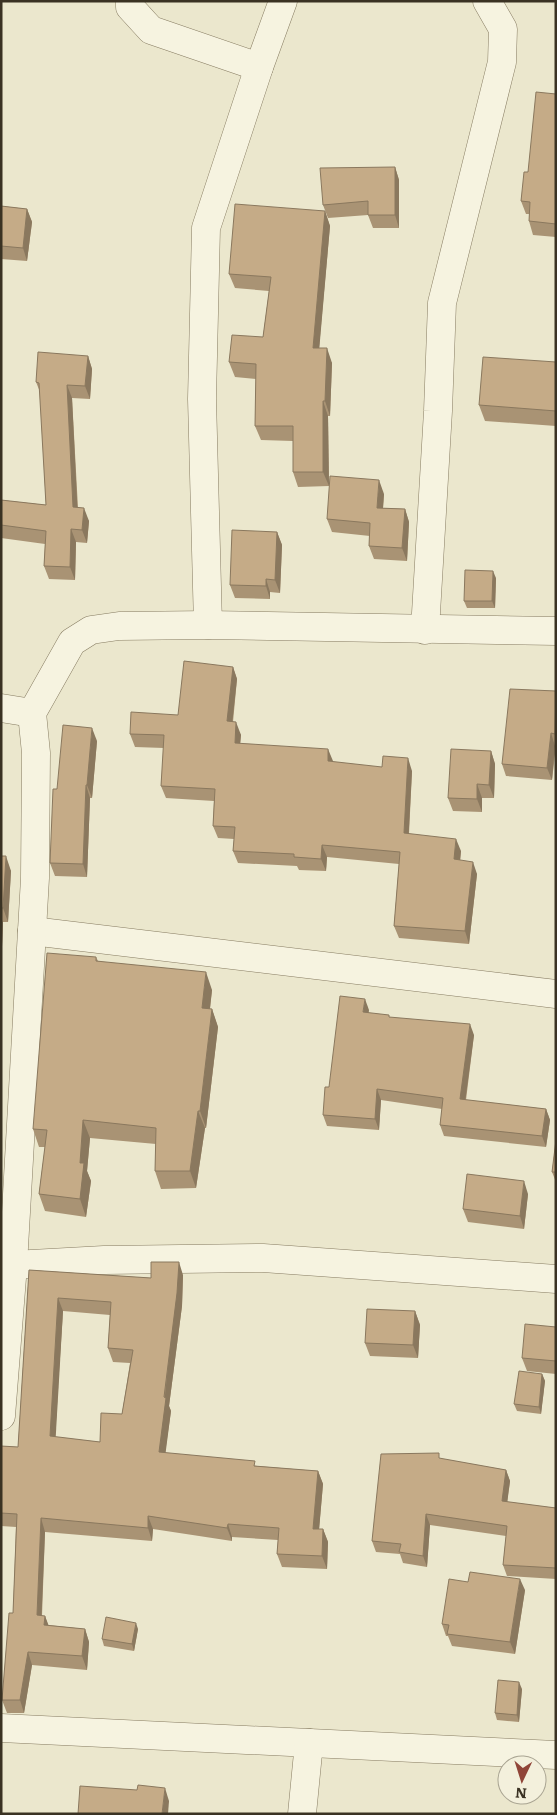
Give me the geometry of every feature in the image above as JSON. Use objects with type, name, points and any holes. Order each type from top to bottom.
[{"type":"street","points":[[130,1],[130,7],[151,30],[259,67]]},
{"type":"street","points":[[208,625],[202,399],[206,228],[259,67],[283,1]]},
{"type":"street","points":[[425,630],[438,411],[442,303],[502,62],[503,30],[487,1]]},
{"type":"street","points":[[1,1416],[13,1265],[35,878],[36,753],[32,713],[72,642],[90,630],[119,626],[208,625],[556,632]]},
{"type":"street","points":[[1,708],[32,713]]},
{"type":"street","points":[[32,931],[556,994]]},
{"type":"street","points":[[13,1265],[104,1260],[263,1258],[556,1279]]},
{"type":"street","points":[[1,1728],[556,1755]]},
{"type":"street","points":[[302,1814],[309,1743]]},
{"type":"building","points":[[536,92],[556,94],[556,224],[529,221],[530,202],[521,201],[524,172],[528,172]]},
{"type":"building","points":[[395,167],[395,215],[368,215],[368,201],[323,205],[320,168]]},
{"type":"building","points":[[235,204],[325,211],[313,348],[327,348],[325,401],[323,401],[323,472],[293,472],[293,426],[255,426],[256,364],[229,362],[232,335],[263,337],[271,277],[229,274]]},
{"type":"building","points":[[1,206],[27,209],[23,248],[1,246]]},
{"type":"building","points":[[38,352],[88,356],[85,386],[67,385],[73,507],[84,508],[82,530],[71,529],[70,567],[44,566],[46,531],[1,525],[1,500],[46,505],[39,383],[36,382]]},
{"type":"building","points":[[483,357],[556,362],[556,411],[479,405]]},
{"type":"building","points":[[330,476],[379,480],[377,508],[405,509],[402,548],[369,546],[370,523],[327,519]]},
{"type":"building","points":[[232,530],[277,532],[275,580],[266,579],[266,586],[230,585]]},
{"type":"building","points":[[465,570],[493,571],[492,601],[464,601]]},
{"type":"building","points":[[184,661],[233,667],[227,721],[236,722],[235,743],[328,749],[328,761],[382,767],[383,756],[408,758],[404,833],[456,839],[454,859],[473,862],[465,931],[394,926],[400,852],[322,845],[321,859],[294,857],[294,854],[233,851],[235,827],[213,826],[215,789],[161,786],[164,735],[130,734],[131,712],[178,715]]},
{"type":"building","points":[[510,689],[556,691],[555,734],[551,733],[547,768],[502,764]]},
{"type":"building","points":[[63,725],[92,728],[86,785],[83,864],[50,863],[53,789],[57,789]]},
{"type":"building","points":[[451,749],[491,751],[489,785],[477,784],[477,799],[448,798]]},
{"type":"building","points":[[1,856],[6,856],[3,908],[1,908]]},
{"type":"building","points":[[47,953],[96,957],[96,961],[206,972],[202,1008],[212,1009],[200,1111],[198,1111],[190,1171],[155,1171],[156,1128],[83,1120],[80,1163],[84,1163],[80,1199],[39,1194],[47,1130],[33,1129]]},
{"type":"building","points":[[340,996],[365,999],[363,1012],[389,1015],[389,1017],[470,1024],[460,1099],[546,1109],[542,1136],[440,1125],[443,1098],[377,1089],[375,1119],[323,1115],[325,1087],[329,1087]]},
{"type":"building","points":[[556,1140],[556,1172],[552,1172]]},
{"type":"building","points":[[467,1174],[524,1181],[520,1216],[463,1209]]},
{"type":"building","points":[[151,1262],[179,1262],[159,1452],[255,1461],[254,1466],[318,1471],[313,1529],[323,1529],[322,1556],[277,1554],[279,1528],[228,1524],[227,1528],[148,1516],[148,1528],[41,1518],[37,1615],[45,1616],[44,1625],[85,1629],[82,1656],[28,1652],[20,1700],[2,1700],[9,1613],[13,1613],[17,1514],[1,1513],[1,1446],[18,1447],[29,1270],[151,1278]],"holes":[[[58,1298],[111,1302],[108,1348],[133,1350],[122,1414],[101,1413],[100,1442],[50,1436]]]},
{"type":"building","points":[[367,1309],[415,1311],[413,1345],[365,1343]]},
{"type":"building","points":[[525,1324],[556,1327],[556,1361],[522,1358]]},
{"type":"building","points":[[519,1371],[542,1374],[539,1407],[514,1404]]},
{"type":"building","points":[[439,1453],[439,1458],[506,1470],[502,1501],[556,1508],[556,1568],[503,1565],[507,1526],[426,1514],[423,1556],[399,1552],[401,1544],[372,1541],[381,1454]]},
{"type":"building","points":[[470,1572],[520,1579],[510,1642],[447,1634],[449,1625],[442,1624],[449,1579],[468,1582]]},
{"type":"building","points":[[106,1617],[136,1623],[132,1644],[102,1639]]},
{"type":"building","points":[[498,1680],[519,1682],[517,1715],[495,1713]]},
{"type":"building","points":[[138,1785],[165,1788],[162,1814],[78,1814],[80,1786],[137,1790]]}]
